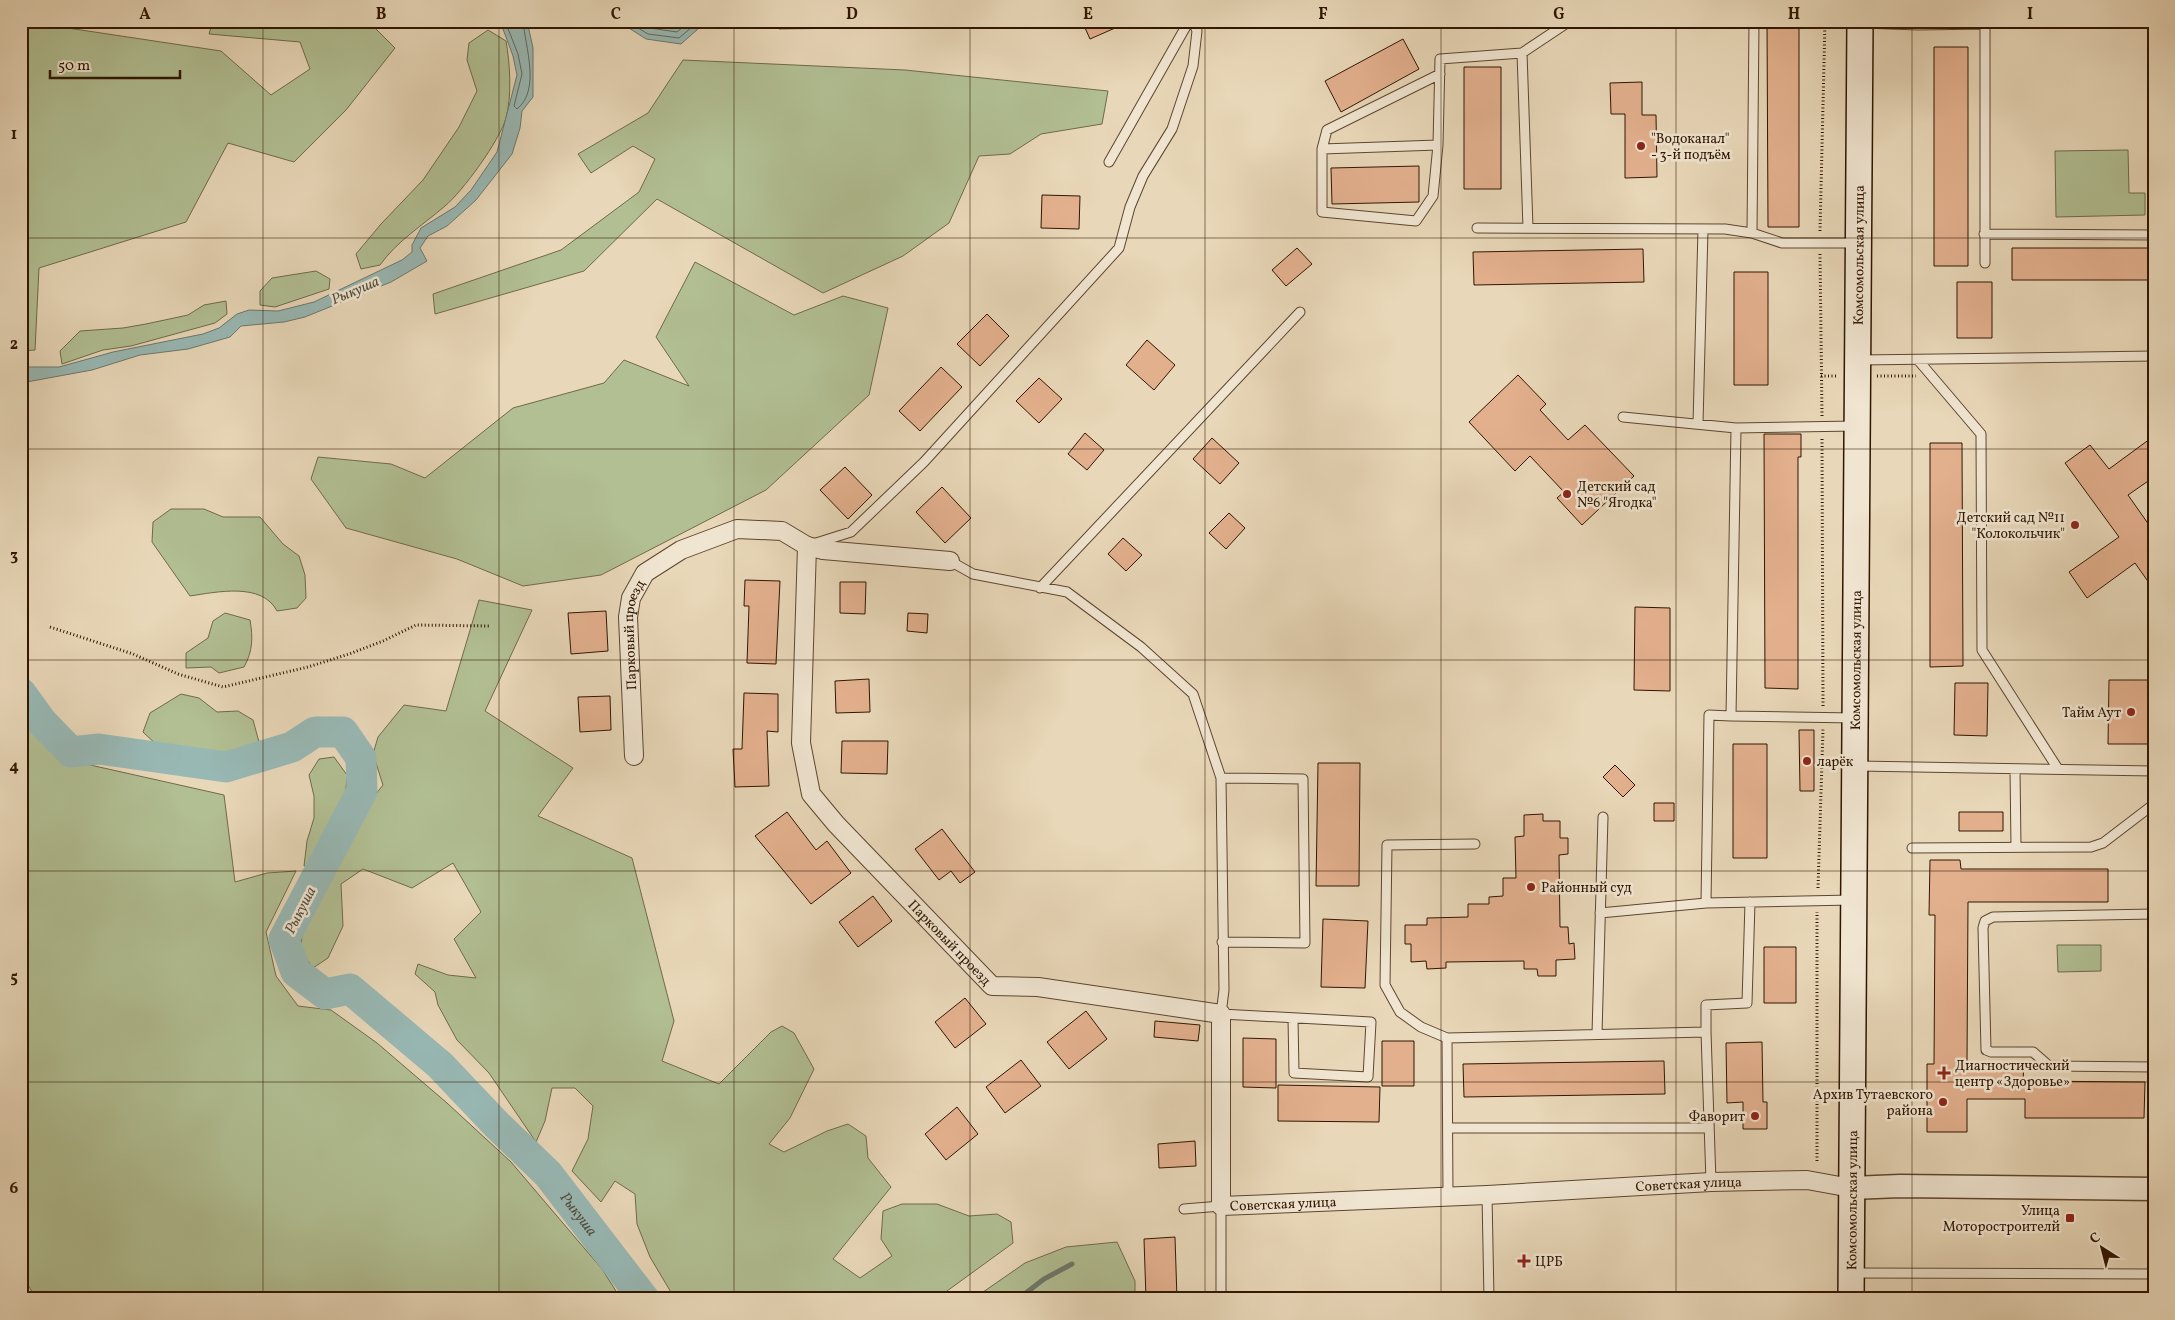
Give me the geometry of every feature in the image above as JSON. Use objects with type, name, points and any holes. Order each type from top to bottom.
[{"type":"main road","name":"Комсомольская улица","points":[[1851,1299],[1860,22]]},
{"type":"street","name":"Парковый проезд","points":[[634,756],[628,617],[631,598],[645,573],[681,550],[736,529],[782,531],[808,546],[823,550],[950,561]]},
{"type":"street","name":"Парковый проезд","points":[[808,546],[802,743],[812,794],[836,824],[992,986],[1038,988],[1221,1014]]},
{"type":"street","points":[[1221,1014],[1221,1206]]},
{"type":"street","name":"Советская улица","points":[[1221,1206],[1487,1195],[1711,1182],[1807,1180],[1852,1188],[1906,1186],[2154,1189]]},
{"type":"lane","points":[[808,546],[851,532],[864,520],[924,462],[1119,248],[1130,207],[1143,176],[1172,129],[1193,66],[1197,31],[1191,21],[1109,162]]},
{"type":"lane","points":[[1440,74],[1327,130],[1322,150],[1322,212],[1416,221],[1433,196],[1438,145],[1440,74],[1440,60],[1522,53],[1570,21]]},
{"type":"lane","points":[[1752,233],[1754,21]]},
{"type":"lane","points":[[1860,22],[1918,25],[1988,23],[1985,264]]},
{"type":"lane","points":[[1522,53],[1528,228]]},
{"type":"lane","points":[[1322,150],[1438,145]]},
{"type":"lane","points":[[1476,228],[1725,228],[1752,233],[1782,243],[1858,243]]},
{"type":"lane","points":[[1698,424],[1703,228]]},
{"type":"lane","points":[[1984,234],[2154,235]]},
{"type":"lane","points":[[1040,588],[1300,312]]},
{"type":"lane","points":[[1857,360],[2154,356]]},
{"type":"lane","points":[[1918,360],[1980,434],[1982,650],[2058,770]]},
{"type":"lane","points":[[1623,417],[1736,428],[1857,426]]},
{"type":"lane","points":[[1731,716],[1736,428]]},
{"type":"lane","points":[[950,561],[973,574],[1067,592],[1140,647],[1193,694],[1220,778],[1224,990],[1221,1014],[1371,1022],[1368,1077],[1294,1073],[1293,1018]]},
{"type":"lane","points":[[1706,903],[1709,715],[1855,718]]},
{"type":"lane","points":[[1854,766],[2154,771]]},
{"type":"lane","points":[[2015,769],[2016,847]]},
{"type":"lane","points":[[1220,778],[1303,779],[1305,943],[1222,942]]},
{"type":"lane","points":[[1912,848],[2097,846],[2154,804]]},
{"type":"lane","points":[[1597,1034],[1603,817]]},
{"type":"lane","points":[[1475,844],[1387,845],[1385,985],[1400,1012],[1421,1027],[1447,1038],[1706,1032]]},
{"type":"lane","points":[[1600,913],[1706,903],[1854,900]]},
{"type":"lane","points":[[1711,1182],[1706,1005],[1747,1003],[1750,902]]},
{"type":"lane","points":[[2154,914],[1993,917],[1986,920],[1982,928],[1986,1050],[1991,1052],[2033,1052],[2049,1066],[2154,1067]]},
{"type":"lane","points":[[1447,1038],[1448,1196]]},
{"type":"lane","points":[[1448,1128],[1710,1128]]},
{"type":"lane","points":[[1487,1195],[1489,1299]]},
{"type":"lane","points":[[1184,1209],[1221,1206],[1221,1299]]},
{"type":"lane","points":[[1851,1273],[1996,1275],[2154,1274]]},
{"type":"path","points":[[1817,1161],[1817,900],[1823,717],[1819,243],[1825,21]]},
{"type":"path","points":[[50,627],[133,654],[178,674],[223,687],[308,667],[350,654],[384,641],[416,625],[491,626]]},
{"type":"green space","points":[[21,21],[221,51],[271,95],[310,69],[300,42],[209,34],[213,21],[368,21],[395,48],[346,110],[294,162],[228,143],[186,222],[39,268],[35,350],[21,351]]},
{"type":"green space","points":[[778,21],[994,21],[994,26],[779,29]]},
{"type":"green space","points":[[488,30],[506,41],[509,69],[510,90],[508,109],[496,139],[480,165],[453,199],[402,241],[380,265],[361,269],[356,254],[381,224],[423,180],[459,127],[477,91],[467,60],[469,43]]},
{"type":"green space","points":[[683,60],[905,70],[1108,91],[1102,124],[1041,134],[1010,154],[979,156],[949,223],[903,256],[823,293],[657,199],[584,271],[435,314],[433,294],[561,250],[639,192],[655,159],[633,146],[591,173],[578,154],[648,113]]},
{"type":"green space","points":[[2128,150],[2129,193],[2145,193],[2145,215],[2056,217],[2055,151]]},
{"type":"green space","points":[[695,262],[794,315],[843,296],[888,308],[869,395],[766,490],[601,575],[523,586],[457,559],[346,528],[311,479],[318,457],[391,464],[425,478],[513,408],[604,383],[624,360],[689,386],[656,337]]},
{"type":"green space","points":[[316,271],[330,279],[329,289],[275,307],[260,305],[260,291],[272,278]]},
{"type":"green space","points":[[226,301],[227,314],[215,323],[131,346],[103,350],[62,364],[60,351],[80,331],[123,328],[146,324],[188,315],[204,305]]},
{"type":"green space","points":[[171,509],[204,509],[223,517],[260,517],[283,544],[299,556],[305,575],[306,598],[297,608],[277,611],[270,602],[250,592],[225,591],[190,596],[152,542],[153,522]]},
{"type":"green space","points":[[479,600],[532,610],[485,711],[573,768],[538,816],[632,858],[674,1021],[662,1061],[719,1084],[771,1032],[782,1026],[794,1033],[814,1069],[790,1118],[769,1144],[784,1152],[827,1131],[848,1124],[866,1136],[868,1158],[891,1187],[833,1259],[860,1278],[892,1256],[881,1239],[883,1211],[902,1204],[937,1204],[969,1216],[997,1214],[1011,1222],[1013,1243],[936,1299],[675,1299],[650,1257],[637,1224],[635,1194],[615,1181],[601,1202],[572,1171],[588,1139],[593,1106],[575,1088],[552,1088],[545,1121],[536,1142],[489,1073],[457,1040],[438,1005],[435,992],[415,974],[418,964],[448,975],[476,978],[454,939],[481,912],[453,863],[412,888],[363,869],[341,884],[343,926],[328,958],[313,968],[301,951],[302,933],[357,818],[383,785],[373,754],[378,737],[404,705],[446,711]]},
{"type":"green space","points":[[225,613],[250,620],[252,644],[244,667],[219,673],[211,667],[186,668],[186,653],[208,638],[213,621]]},
{"type":"green space","points":[[181,694],[199,698],[217,712],[238,711],[253,720],[259,742],[241,752],[211,752],[185,747],[158,746],[143,732],[150,713]]},
{"type":"green space","points":[[21,717],[68,760],[224,795],[235,882],[267,873],[296,871],[266,932],[276,976],[298,1006],[331,1010],[377,1043],[447,1103],[511,1162],[602,1269],[621,1299],[118,1299],[114,1293],[93,1299],[37,1299],[21,1275]]},
{"type":"green space","points":[[334,757],[347,775],[345,805],[324,842],[316,863],[304,866],[307,841],[314,818],[314,796],[309,775],[319,759]]},
{"type":"green space","points":[[2057,945],[2101,945],[2101,971],[2058,972]]},
{"type":"green space","points":[[1117,1242],[1135,1281],[1135,1299],[973,1299],[1025,1263],[1066,1247]]},
{"type":"water","name":"Рыкуша","points":[[500,21],[527,21],[533,48],[533,97],[522,111],[520,128],[512,154],[476,200],[447,226],[428,236],[420,248],[427,261],[391,282],[305,317],[284,322],[241,326],[230,337],[188,349],[140,355],[92,370],[21,383],[21,367],[59,367],[113,352],[203,334],[219,328],[237,314],[249,310],[278,311],[314,302],[402,260],[412,252],[412,245],[421,228],[455,207],[471,190],[497,152],[517,75],[513,56]]},
{"type":"water","points":[[618,21],[707,21],[681,44],[646,39]]},
{"type":"building","points":[[1082,21],[1131,21],[1090,39]]},
{"type":"building","points":[[1767,21],[1799,21],[1799,227],[1768,227]]},
{"type":"building","points":[[1403,39],[1419,69],[1341,112],[1325,81]]},
{"type":"building","points":[[1934,47],[1968,47],[1968,266],[1934,266]]},
{"type":"building","points":[[1464,67],[1501,67],[1501,189],[1464,189]]},
{"type":"building","name":"\"Водоканал\" - 3-й подъём","points":[[1642,82],[1642,115],[1656,115],[1657,177],[1625,178],[1625,114],[1611,114],[1610,83]]},
{"type":"building","points":[[1419,166],[1419,202],[1332,204],[1331,168]]},
{"type":"building","points":[[1042,195],[1080,196],[1079,229],[1041,228]]},
{"type":"building","points":[[1297,248],[1312,264],[1286,286],[1272,270]]},
{"type":"building","points":[[2012,248],[2154,248],[2154,280],[2012,280]]},
{"type":"building","points":[[1643,249],[1644,282],[1474,285],[1473,252]]},
{"type":"building","points":[[1734,272],[1768,272],[1768,385],[1734,385]]},
{"type":"building","points":[[1957,282],[1992,282],[1992,338],[1957,338]]},
{"type":"building","points":[[987,314],[1009,336],[980,366],[957,344]]},
{"type":"building","points":[[1147,340],[1175,365],[1154,390],[1126,365]]},
{"type":"building","points":[[941,367],[962,387],[920,431],[899,411]]},
{"type":"building","points":[[1518,375],[1546,404],[1540,410],[1568,440],[1585,425],[1634,476],[1582,525],[1557,498],[1564,492],[1530,456],[1515,471],[1469,422]]},
{"type":"building","points":[[1039,378],[1062,399],[1039,423],[1016,401]]},
{"type":"building","points":[[1085,433],[1104,450],[1087,470],[1068,454]]},
{"type":"building","points":[[1764,434],[1801,434],[1801,457],[1798,457],[1798,689],[1765,688]]},
{"type":"building","points":[[2154,436],[2154,477],[2128,495],[2154,532],[2154,590],[2135,563],[2087,598],[2069,572],[2119,537],[2065,463],[2090,445],[2109,469]]},
{"type":"building","points":[[1212,438],[1239,463],[1220,484],[1193,459]]},
{"type":"building","points":[[1930,443],[1962,443],[1963,666],[1930,667]]},
{"type":"building","points":[[845,467],[872,495],[848,519],[820,490]]},
{"type":"building","points":[[942,487],[971,518],[945,543],[916,512]]},
{"type":"building","points":[[1229,513],[1245,528],[1226,549],[1209,533]]},
{"type":"building","points":[[1123,538],[1142,555],[1126,571],[1108,554]]},
{"type":"building","points":[[745,580],[780,581],[776,664],[747,663],[749,606],[744,606]]},
{"type":"building","points":[[840,582],[866,582],[865,614],[840,613]]},
{"type":"building","points":[[1635,607],[1670,608],[1670,691],[1634,690]]},
{"type":"building","points":[[606,611],[608,651],[571,654],[568,613]]},
{"type":"building","points":[[908,613],[928,614],[927,633],[907,631]]},
{"type":"building","points":[[869,679],[870,712],[836,713],[835,681]]},
{"type":"building","name":"Тайм Аут","points":[[2109,680],[2154,680],[2154,744],[2108,744]]},
{"type":"building","points":[[1955,683],[1988,683],[1987,736],[1954,735]]},
{"type":"building","points":[[744,693],[778,694],[778,732],[767,731],[769,786],[735,787],[733,749],[742,749]]},
{"type":"building","points":[[610,696],[611,730],[580,732],[578,697]]},
{"type":"building","name":"ларёк","points":[[1799,730],[1814,730],[1814,791],[1800,791]]},
{"type":"building","points":[[842,741],[888,741],[887,774],[841,773]]},
{"type":"building","points":[[1733,744],[1767,744],[1767,858],[1733,858]]},
{"type":"building","points":[[1318,763],[1360,763],[1359,886],[1316,886]]},
{"type":"building","points":[[1615,765],[1635,785],[1623,797],[1603,777]]},
{"type":"building","points":[[1654,803],[1674,803],[1674,821],[1654,821]]},
{"type":"building","points":[[787,812],[816,850],[827,841],[851,873],[811,904],[755,836]]},
{"type":"building","points":[[1959,812],[2003,812],[2003,831],[1959,831]]},
{"type":"building","name":"Районный суд","points":[[1543,814],[1543,821],[1560,821],[1560,838],[1568,838],[1568,854],[1559,855],[1560,927],[1568,927],[1569,944],[1574,943],[1575,959],[1556,960],[1556,976],[1538,976],[1537,969],[1524,969],[1524,961],[1446,962],[1446,968],[1427,969],[1426,961],[1411,962],[1411,944],[1405,944],[1405,925],[1427,925],[1427,918],[1468,917],[1468,904],[1489,904],[1489,897],[1503,896],[1503,878],[1516,878],[1515,837],[1524,836],[1524,815]]},
{"type":"building","points":[[942,829],[975,872],[960,883],[951,871],[939,880],[915,849]]},
{"type":"building","points":[[1930,860],[1960,860],[1961,869],[2108,869],[2108,902],[1968,902],[1967,1064],[2024,1064],[2023,1081],[2145,1082],[2144,1118],[2025,1118],[2025,1099],[1967,1099],[1967,1132],[1927,1132],[1927,1064],[1934,1064],[1935,915],[1929,915]]},
{"type":"building","points":[[873,896],[892,921],[858,947],[839,922]]},
{"type":"building","points":[[1323,919],[1368,921],[1365,988],[1321,987]]},
{"type":"building","points":[[1764,947],[1796,947],[1796,1003],[1764,1003]]},
{"type":"building","points":[[965,998],[986,1024],[955,1048],[935,1022]]},
{"type":"building","points":[[1086,1011],[1107,1039],[1069,1069],[1047,1042]]},
{"type":"building","points":[[1155,1021],[1200,1025],[1198,1041],[1154,1037]]},
{"type":"building","points":[[1243,1038],[1276,1039],[1276,1088],[1243,1087]]},
{"type":"building","points":[[1382,1041],[1414,1041],[1414,1086],[1382,1086]]},
{"type":"building","points":[[1762,1042],[1763,1102],[1767,1102],[1767,1129],[1743,1129],[1743,1102],[1727,1103],[1726,1043]]},
{"type":"building","points":[[1021,1060],[1041,1086],[1005,1113],[986,1087]]},
{"type":"building","points":[[1664,1061],[1665,1094],[1464,1097],[1463,1064]]},
{"type":"building","points":[[1278,1085],[1380,1087],[1379,1122],[1278,1121]]},
{"type":"building","points":[[957,1107],[978,1134],[946,1160],[925,1134]]},
{"type":"building","points":[[1195,1141],[1196,1166],[1159,1168],[1158,1144]]},
{"type":"building","points":[[1175,1237],[1177,1299],[1146,1299],[1144,1239]]},
{"type":"waterway","name":"Рыкуша","points":[[21,693],[42,722],[71,752],[99,749],[226,767],[292,747],[315,732],[343,732],[361,758],[362,791],[284,939],[296,972],[325,994],[350,989],[440,1065],[496,1124],[548,1174],[644,1299]]},
{"type":"waterway","points":[[1018,1299],[1044,1279],[1072,1264]]},
{"type":"place","name":"\"Водоканал\" - 3-й подъём","points":[[1641,146]]},
{"type":"place","name":"Детский сад №6 \"Ягодка\"","points":[[1567,494]]},
{"type":"place","name":"Детский сад №11 \"Колокольчик\"","points":[[2075,525]]},
{"type":"place","name":"Тайм Аут","points":[[2131,712]]},
{"type":"place","name":"ларёк","points":[[1807,761]]},
{"type":"place","name":"Районный суд","points":[[1531,887]]},
{"type":"place","name":"Диагностический центр «Здоровье»","points":[[1944,1073]]},
{"type":"place","name":"Архив Тутаевского района","points":[[1943,1102]]},
{"type":"place","name":"Фаворит","points":[[1755,1116]]},
{"type":"place","name":"Улица Моторостроителй","points":[[2070,1218]]},
{"type":"place","name":"ЦРБ","points":[[1524,1261]]}]
